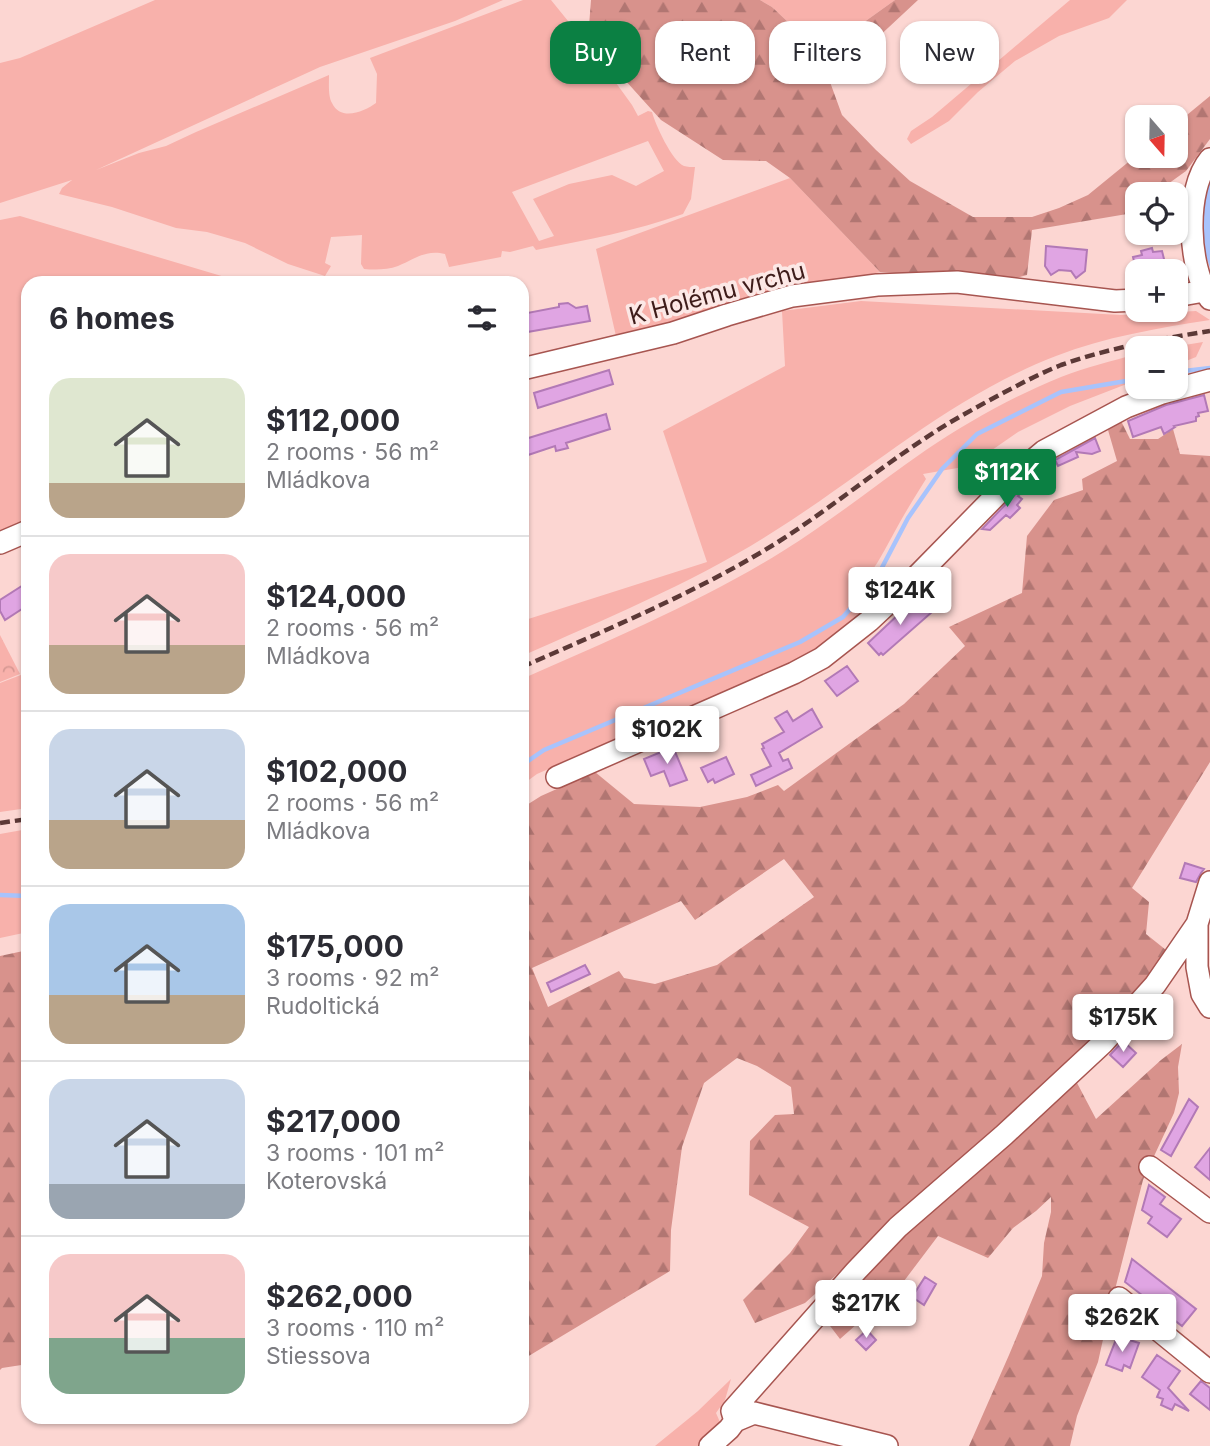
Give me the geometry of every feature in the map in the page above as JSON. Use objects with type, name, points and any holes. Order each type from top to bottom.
[{"type":"street","points":[[1188,296],[1207,295],[1195,257],[1194,196],[1205,165],[1210,159]]},
{"type":"street","name":"K Holému vrchu","points":[[529,367],[673,333],[727,314],[792,296],[877,285],[957,282],[1125,301]]},
{"type":"street","points":[[557,777],[794,673],[822,658],[869,621],[1020,471],[1044,451],[1125,407],[1162,393],[1210,380]]},
{"type":"street","points":[[0,543],[21,534]]},
{"type":"street","points":[[1210,882],[1197,924],[1197,967],[1202,994],[1210,1007]]},
{"type":"street","points":[[735,1421],[733,1411],[856,1271],[898,1227],[1014,1126],[1103,1043],[1155,985],[1197,924]]},
{"type":"street","points":[[1150,1167],[1210,1212]]},
{"type":"street","points":[[1119,1298],[1210,1372]]},
{"type":"street","points":[[710,1446],[735,1421],[754,1413],[887,1446]]},
{"type":"green space","points":[[155,0],[503,0],[455,21],[320,67],[96,170],[139,153],[166,146],[329,75],[330,97],[336,109],[347,113],[360,112],[376,103],[377,74],[370,58],[523,0],[551,0],[568,21],[550,21],[550,84],[617,84],[638,116],[652,112],[674,157],[684,166],[695,167],[691,199],[683,214],[647,225],[536,250],[533,246],[510,252],[502,251],[501,257],[449,267],[445,254],[432,253],[394,267],[364,269],[361,264],[362,235],[331,237],[325,263],[331,266],[325,276],[288,264],[245,243],[207,232],[176,228],[112,207],[59,194],[72,180],[0,203],[0,63],[20,58]],"holes":[[[648,141],[664,171],[636,186],[612,175],[569,184],[533,199],[554,236],[539,241],[512,192]]]},
{"type":"green space","points":[[591,0],[760,0],[787,21],[769,21],[769,84],[831,84],[842,115],[876,150],[910,181],[973,217],[1032,217],[1059,208],[1088,195],[1125,165],[1125,168],[1188,168],[1188,114],[1210,96],[1210,139],[1186,171],[1171,182],[1125,182],[1125,214],[1032,230],[1027,275],[1009,280],[880,272],[790,178],[766,161],[723,160],[661,120],[629,84],[641,84],[641,21],[589,21]]},
{"type":"green space","points":[[760,0],[895,0],[866,21],[787,21]]},
{"type":"green space","points":[[895,0],[918,0],[886,30],[886,21],[866,21]]},
{"type":"green space","points":[[1070,0],[1127,0],[1109,18],[1059,36],[1015,61],[999,74],[999,60]]},
{"type":"green space","points":[[971,84],[988,84],[949,121],[911,144],[907,139],[911,131]]},
{"type":"green space","points":[[790,178],[880,272],[616,336],[596,249]]},
{"type":"green space","points":[[20,216],[221,276],[21,276],[21,525],[0,533],[0,220]]},
{"type":"green space","points":[[861,301],[1125,315],[1125,322],[1188,322],[1188,311],[1196,311],[1210,320],[1093,343],[1018,373],[945,414],[808,509],[743,550],[650,598],[529,653],[529,619],[707,562],[663,431],[785,366],[782,311]]},
{"type":"green space","points":[[1203,342],[1196,357],[1188,360],[1188,344]]},
{"type":"green space","points":[[1125,357],[1125,385],[1070,406],[1018,432],[969,466],[923,474],[926,479],[875,567],[855,593],[870,607],[812,653],[529,780],[529,676],[655,619],[752,570],[820,527],[926,450],[1009,401],[1070,373]]},
{"type":"green space","points":[[1121,421],[1130,439],[1158,439],[1173,429],[1180,454],[1210,456],[1210,762],[1132,888],[1149,902],[1146,934],[1166,950],[1128,1005],[1066,1068],[805,1303],[755,1323],[743,1300],[790,1253],[809,1227],[749,1195],[750,1141],[775,1115],[794,1114],[791,1087],[757,1066],[737,1058],[704,1083],[682,1147],[671,1230],[670,1271],[529,1356],[529,804],[595,772],[634,804],[700,807],[747,797],[778,785],[784,791],[904,704],[965,646],[949,627],[1022,593],[1027,536],[1054,500],[1083,490],[1082,479],[1117,461],[1108,430]],"holes":[[[784,859],[814,897],[717,965],[655,984],[624,978],[619,971],[548,1007],[532,968],[681,901],[695,920]]]},
{"type":"green space","points":[[0,635],[20,674],[0,682]]},
{"type":"green space","points":[[21,675],[21,809],[0,812],[0,683]]},
{"type":"green space","points":[[21,830],[21,934],[0,938],[0,834]]},
{"type":"green space","points":[[21,952],[21,1365],[0,1370],[0,956]]},
{"type":"green space","points":[[1182,1044],[1178,1067],[1179,1093],[1174,1113],[1143,1180],[1098,1362],[1077,1416],[1070,1446],[969,1446],[1042,1276],[1051,1197],[1013,1228],[988,1258],[938,1236],[901,1285],[840,1339],[824,1318],[900,1235],[1076,1081],[1096,1119]]},
{"type":"green space","points":[[731,1379],[725,1400],[716,1413],[723,1429],[704,1446],[655,1446],[698,1411]]},
{"type":"water","points":[[1210,177],[1210,268],[1203,246],[1199,215]]},
{"type":"building","points":[[1046,246],[1087,250],[1085,271],[1076,278],[1071,271],[1059,270],[1051,275],[1045,266]]},
{"type":"building","points":[[1152,248],[1153,252],[1162,251],[1164,259],[1134,259],[1142,255],[1141,251]]},
{"type":"building","points":[[568,303],[576,308],[587,306],[590,321],[529,332],[529,313],[559,307],[559,304]]},
{"type":"building","points":[[609,370],[613,384],[538,408],[534,393]]},
{"type":"building","points":[[1204,395],[1208,411],[1198,413],[1196,421],[1174,426],[1164,434],[1161,427],[1133,437],[1128,421],[1166,405]]},
{"type":"building","points":[[606,414],[610,429],[566,443],[568,448],[556,451],[555,446],[529,455],[529,438]]},
{"type":"building","points":[[1095,438],[1100,451],[1092,454],[1076,452],[1078,457],[1058,466],[1055,460]]},
{"type":"building","points":[[1028,481],[1030,483],[1018,496],[1022,499],[1017,505],[1020,508],[1010,518],[1006,515],[990,530],[982,529]]},
{"type":"building","points":[[21,586],[21,610],[5,620],[0,611],[0,600]]},
{"type":"building","points":[[917,597],[932,612],[883,655],[879,655],[868,643]]},
{"type":"building","points":[[847,666],[858,681],[837,696],[825,681]]},
{"type":"building","points":[[812,709],[822,727],[779,753],[783,761],[788,759],[792,768],[756,786],[751,775],[771,766],[762,744],[784,732],[775,718],[787,711],[793,721]]},
{"type":"building","points":[[673,747],[687,780],[670,786],[664,771],[651,776],[644,759]]},
{"type":"building","points":[[726,757],[734,774],[715,783],[713,779],[708,782],[701,768]]},
{"type":"building","points":[[1185,863],[1204,869],[1196,882],[1180,878]]},
{"type":"building","points":[[585,965],[590,974],[551,992],[547,983]]},
{"type":"building","points":[[1123,1041],[1136,1053],[1123,1067],[1110,1055]]},
{"type":"building","points":[[1189,1099],[1198,1107],[1171,1156],[1161,1150]]},
{"type":"building","points":[[1210,1148],[1210,1180],[1195,1167]]},
{"type":"building","points":[[1149,1185],[1165,1197],[1160,1204],[1181,1219],[1167,1237],[1148,1223],[1152,1217],[1142,1210]]},
{"type":"building","points":[[1132,1259],[1196,1309],[1182,1326],[1125,1282]]},
{"type":"building","points":[[925,1277],[936,1284],[924,1305],[912,1297]]},
{"type":"building","points":[[867,1330],[876,1340],[866,1350],[856,1340]]},
{"type":"building","points":[[1117,1337],[1139,1343],[1130,1368],[1124,1365],[1122,1371],[1106,1365]]},
{"type":"building","points":[[1157,1355],[1180,1371],[1168,1388],[1189,1411],[1175,1404],[1172,1410],[1161,1405],[1163,1399],[1157,1397],[1160,1390],[1142,1377]]},
{"type":"building","points":[[1201,1381],[1210,1388],[1210,1410],[1190,1394]]},
{"type":"waterway","points":[[1188,371],[1210,368]]},
{"type":"waterway","points":[[529,760],[544,750],[800,642],[843,617],[876,579],[908,518],[942,469],[977,434],[1061,392],[1125,381]]},
{"type":"waterway","points":[[0,895],[21,896]]},
{"type":"railway","points":[[529,664],[652,609],[748,560],[797,530],[931,434],[1032,378],[1061,365],[1097,354],[1210,331]]},
{"type":"railway","points":[[0,823],[21,820]]}]
